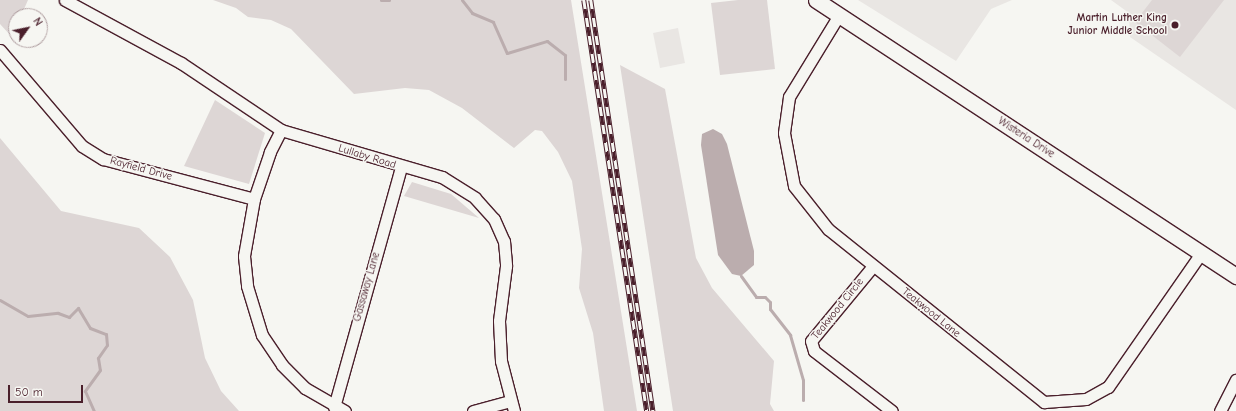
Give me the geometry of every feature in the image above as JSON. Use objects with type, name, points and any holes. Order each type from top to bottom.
[{"type":"street","name":"Lullaby Road","points":[[65,0],[181,63],[281,130],[460,186],[494,218],[504,241],[506,266],[499,321],[501,361],[512,406]]},
{"type":"street","name":"Wisteria Drive","points":[[816,0],[1236,276]]},
{"type":"street","name":"Teakwood Lane","points":[[839,15],[796,81],[789,97],[784,134],[789,169],[804,202],[828,229],[1043,407],[1086,400],[1108,387],[1201,253]]},
{"type":"street","name":"Rayfield Drive","points":[[0,50],[82,146],[102,159],[254,199]]},
{"type":"street","points":[[281,130],[270,152],[254,199],[244,256],[252,310],[262,335],[282,365],[305,388],[345,411]]},
{"type":"street","name":"Gassaway Lane","points":[[334,406],[401,167]]},
{"type":"street","name":"Teakwood Circle","points":[[873,266],[811,341],[814,351],[892,411]]},
{"type":"street","points":[[1220,411],[1236,380]]},
{"type":"street","points":[[473,411],[512,406]]},
{"type":"shaded area","points":[[0,0],[28,0],[24,8],[8,8],[8,33],[0,24]]},
{"type":"shaded area","points":[[213,0],[571,0],[637,411],[604,411],[593,333],[579,288],[582,249],[572,181],[558,152],[542,131],[535,130],[514,148],[462,108],[429,90],[405,88],[354,94],[291,29],[271,20],[248,17],[236,8]]},
{"type":"shaded area","points":[[738,0],[767,0],[775,69],[720,75],[711,3]]},
{"type":"shaded area","points":[[858,0],[1012,0],[991,9],[956,61]]},
{"type":"shaded area","name":"Martin Luther King Junior Middle School","points":[[1111,0],[1236,0],[1236,110],[1130,37],[1129,13]]},
{"type":"shaded area","points":[[1152,0],[1224,0],[1180,57],[1135,22]]},
{"type":"shaded area","points":[[678,28],[685,63],[660,68],[653,33]]},
{"type":"shaded area","points":[[620,65],[665,89],[696,258],[712,288],[774,361],[770,404],[774,411],[673,411]]},
{"type":"shaded area","points":[[215,100],[265,133],[249,184],[184,166]]},
{"type":"shaded area","points":[[713,129],[722,134],[727,144],[754,251],[754,265],[741,276],[732,274],[718,255],[701,145],[702,134]]},
{"type":"shaded area","points":[[0,138],[61,211],[139,228],[170,257],[193,300],[205,358],[221,391],[239,411],[0,411]]},
{"type":"shaded area","points":[[412,182],[451,194],[479,218],[404,196]]},
{"type":"waterway","points":[[381,0],[389,0]]},
{"type":"waterway","points":[[462,0],[472,13],[493,22],[507,53],[547,41],[565,55],[565,79]]},
{"type":"waterway","points":[[741,276],[756,297],[765,297],[770,302],[770,309],[790,335],[803,380],[803,400]]},
{"type":"waterway","points":[[0,300],[28,316],[58,313],[69,317],[78,308],[90,328],[106,334],[107,345],[98,358],[100,370],[85,391],[94,411]]},
{"type":"railway","points":[[584,0],[647,411]]},
{"type":"railway","points":[[591,0],[653,411]]},
{"type":"place","name":"Martin Luther King Junior Middle School","points":[[1175,25]]}]
